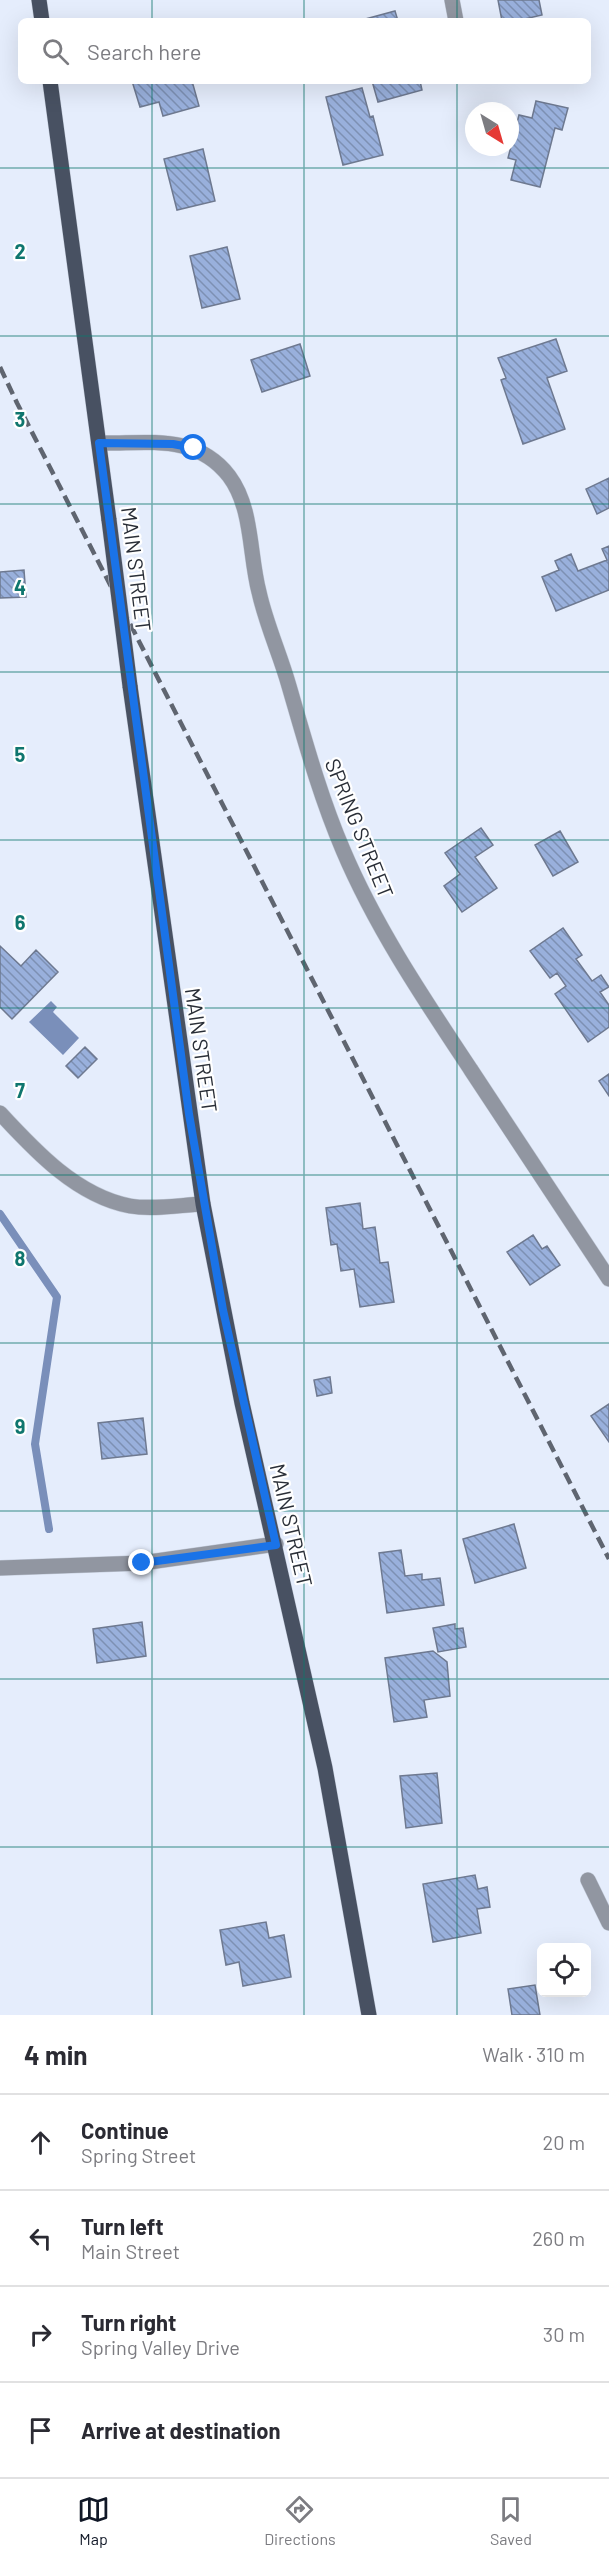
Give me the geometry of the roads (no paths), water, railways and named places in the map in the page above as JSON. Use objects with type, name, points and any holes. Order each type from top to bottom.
[{"type":"main road","points":[[39,0],[42,18]]},
{"type":"main road","name":"MAIN STREET","points":[[50,84],[130,686],[203,1203],[242,1402],[325,1768],[369,2015]]},
{"type":"street","points":[[452,0],[455,18]]},
{"type":"street","name":"SPRING STREET","points":[[99,443],[173,444],[194,448],[216,460],[231,479],[244,507],[258,590],[288,684],[306,751],[342,849],[379,926],[422,996],[609,1280]]},
{"type":"street","points":[[0,1113],[55,1167],[112,1202],[132,1206],[164,1207],[203,1203]]},
{"type":"street","points":[[0,1568],[142,1563],[276,1545]]},
{"type":"street","points":[[588,1880],[609,1923]]},
{"type":"water","points":[[51,1001],[57,1007],[53,1012],[79,1038],[63,1055],[29,1022]]},
{"type":"waterway","points":[[0,1214],[57,1297],[35,1444],[49,1529]]},
{"type":"railway","points":[[0,367],[609,1559]]}]
